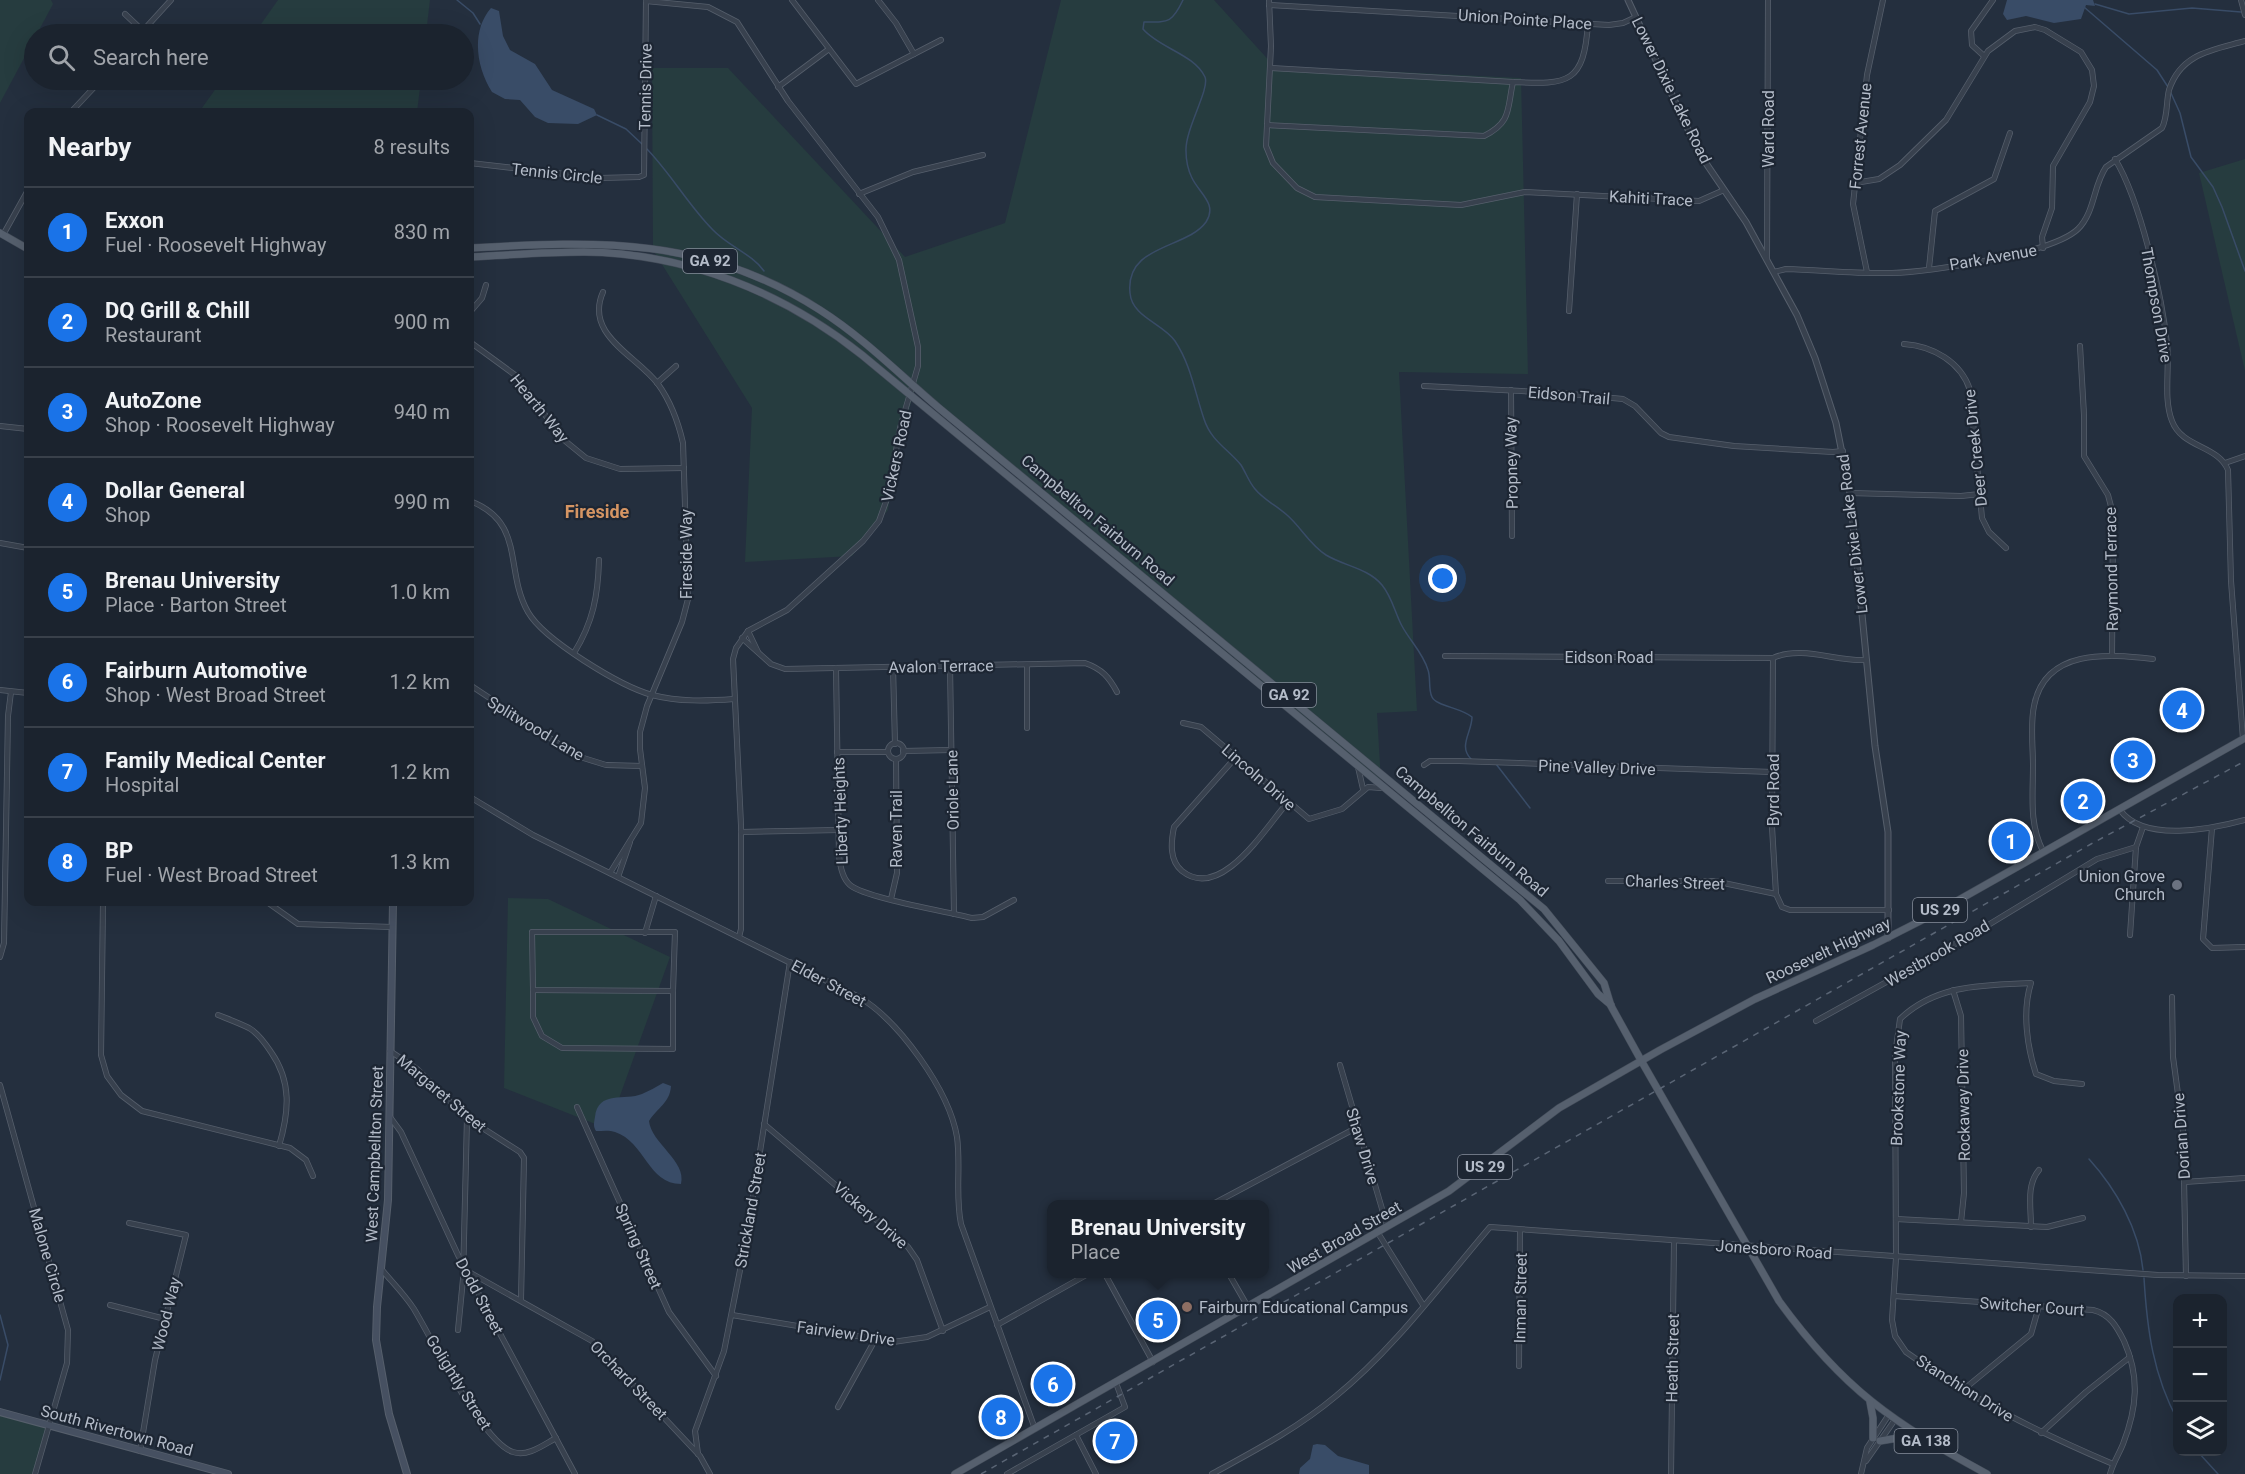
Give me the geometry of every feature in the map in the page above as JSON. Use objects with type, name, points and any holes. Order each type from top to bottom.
[{"type":"main road","points":[[1,234],[24,247]]},
{"type":"main road","name":"Campbellton Fairburn Road","points":[[474,248],[601,243],[655,249],[717,263],[757,277],[820,310],[887,360],[914,386],[1530,895],[1594,969],[1604,983],[1611,1006]]},
{"type":"main road","name":"Campbellton Fairburn Road","points":[[474,257],[607,253],[662,260],[714,274],[762,292],[813,320],[862,355],[1533,913],[1611,1006],[1642,1062]]},
{"type":"main road","name":"Roosevelt Highway","points":[[1642,1062],[1755,999],[1888,938],[2120,810],[2244,738]]},
{"type":"main road","name":"West Campbellton Street","points":[[393,906],[388,1200],[377,1320],[380,1371],[388,1414],[407,1474]]},
{"type":"main road","name":"West Broad Street","points":[[956,1474],[1449,1191],[1481,1170],[1559,1108],[1642,1062]]},
{"type":"main road","name":"GA 138","points":[[1642,1062],[1779,1301],[1803,1334],[1834,1370],[1891,1418],[1916,1435],[1987,1474]]},
{"type":"main road","points":[[1870,1402],[1876,1440],[1916,1435]]},
{"type":"main road","name":"South Rivertown Road","points":[[0,1412],[228,1474]]},
{"type":"street","points":[[150,24],[171,0]]},
{"type":"street","name":"Vickers Road","points":[[646,0],[708,7],[732,17],[744,31],[778,87],[882,224],[899,260],[918,347],[914,386],[898,436],[888,496],[872,531],[787,610],[748,631],[742,638],[733,659],[741,832],[739,937]]},
{"type":"street","name":"Tennis Drive","points":[[644,175],[646,0]]},
{"type":"street","points":[[792,0],[856,84],[940,40]]},
{"type":"street","points":[[879,0],[914,54]]},
{"type":"street","name":"Lower Dixie Lake Road","points":[[1628,0],[1690,136],[1767,258],[1812,350],[1843,451],[1850,493],[1866,660],[1888,832],[1888,938]]},
{"type":"street","name":"Ward Road","points":[[1767,258],[1768,0]]},
{"type":"street","name":"Forrest Avenue","points":[[1867,272],[1853,215],[1867,75],[1883,0]]},
{"type":"street","points":[[1984,56],[1972,45],[1971,31],[1993,0]]},
{"type":"street","points":[[2241,0],[2245,15]]},
{"type":"street","name":"Union Pointe Place","points":[[1269,3],[1588,23],[1623,23],[1636,17]]},
{"type":"street","name":"Kahiti Trace","points":[[1269,3],[1271,68],[1266,146],[1274,163],[1297,188],[1315,197],[1461,205],[1524,192],[1699,201],[1724,190]]},
{"type":"street","points":[[125,14],[134,24]]},
{"type":"street","points":[[1271,68],[1550,84],[1566,79],[1575,72],[1586,54],[1588,23]]},
{"type":"street","points":[[1855,183],[1879,179],[1900,165],[1946,120],[1984,56],[2015,31],[2035,27],[2075,47],[2085,57],[2092,70],[2094,86],[2090,102],[2053,166],[2052,208],[2042,237],[2043,248]]},
{"type":"street","name":"Park Avenue","points":[[1774,272],[1786,269],[1892,273],[2043,248],[2068,237],[2082,225],[2091,210],[2101,175],[2115,159],[2163,128],[2170,88],[2186,63],[2213,48],[2245,41]]},
{"type":"street","points":[[778,87],[828,49]]},
{"type":"street","points":[[1267,125],[1484,136],[1494,131],[1508,115],[1513,82]]},
{"type":"street","points":[[75,108],[91,90]]},
{"type":"street","points":[[1929,268],[1935,211],[1994,179],[2010,133]]},
{"type":"street","points":[[860,194],[914,172],[983,155]]},
{"type":"street","name":"Thompson Drive","points":[[2115,159],[2148,250],[2167,341],[2168,407],[2172,423],[2185,439],[2219,456],[2225,463]]},
{"type":"street","name":"Tennis Circle","points":[[474,163],[600,178],[644,175]]},
{"type":"street","points":[[1569,311],[1576,194]]},
{"type":"street","points":[[1,234],[24,197]]},
{"type":"street","points":[[474,307],[482,298],[486,285]]},
{"type":"street","name":"Fireside Way","points":[[603,292],[597,310],[599,320],[608,336],[657,383],[670,402],[679,423],[684,468],[688,599],[682,622],[651,695],[640,732],[645,804],[641,823],[610,873]]},
{"type":"street","name":"Deer Creek Drive","points":[[1904,344],[1922,345],[1957,366],[1966,378],[1970,390],[1982,518],[1989,532],[2006,548]]},
{"type":"street","name":"Hearth Way","points":[[474,345],[515,375],[564,440],[586,458],[620,470],[684,468]]},
{"type":"street","name":"Raymond Terrace","points":[[2080,346],[2085,415],[2084,456],[2108,495],[2113,514],[2112,656]]},
{"type":"street","points":[[657,383],[676,366]]},
{"type":"street","name":"Eidson Trail","points":[[1424,386],[1623,399],[1635,406],[1662,434],[1678,439],[1734,446],[1833,453],[1843,451]]},
{"type":"street","name":"Propney Way","points":[[1510,390],[1512,536]]},
{"type":"street","points":[[0,426],[24,429]]},
{"type":"street","points":[[2244,738],[2231,580],[2228,470],[2225,463],[2245,456]]},
{"type":"street","points":[[1850,493],[1961,496],[1980,494]]},
{"type":"street","points":[[474,503],[486,508],[505,528],[510,539],[524,602],[536,623],[554,639],[624,684],[651,695],[688,700],[734,699]]},
{"type":"street","points":[[0,543],[24,547]]},
{"type":"street","points":[[574,652],[595,612],[598,560]]},
{"type":"street","points":[[748,631],[758,652]]},
{"type":"street","name":"Avalon Terrace","points":[[742,638],[754,652],[758,652],[771,664],[785,669],[1085,663],[1109,677],[1117,692]]},
{"type":"street","points":[[1773,658],[1823,655],[1854,661],[1866,660]]},
{"type":"street","name":"Eidson Road","points":[[1445,656],[1773,658]]},
{"type":"street","points":[[2043,851],[2032,822],[2033,714],[2036,699],[2047,678],[2063,664],[2083,657],[2112,656],[2153,659]]},
{"type":"street","name":"Byrd Road","points":[[1773,658],[1772,772],[1776,894]]},
{"type":"street","points":[[1027,665],[1027,728]]},
{"type":"street","name":"Oriole Lane","points":[[950,666],[954,914]]},
{"type":"street","points":[[893,667],[896,744],[903,751],[951,750]]},
{"type":"street","name":"Liberty Heights","points":[[836,668],[841,869],[849,884],[865,894],[972,918],[983,917],[1014,900]]},
{"type":"street","name":"Splitwood Lane","points":[[474,688],[578,756],[606,765],[642,766]]},
{"type":"street","points":[[0,690],[24,694]]},
{"type":"street","points":[[0,957],[4,943],[8,716],[11,692]]},
{"type":"street","name":"Lincoln Drive","points":[[1184,723],[1201,727],[1309,819],[1342,809],[1363,789]]},
{"type":"street","points":[[888,752],[891,746],[896,744]]},
{"type":"street","points":[[888,752],[896,759],[902,756],[903,751]]},
{"type":"street","points":[[837,752],[888,752]]},
{"type":"street","points":[[1236,757],[1174,827],[1171,840],[1172,855],[1181,870],[1195,878],[1212,879],[1227,872],[1288,802]]},
{"type":"street","name":"Raven Trail","points":[[891,899],[897,873],[896,759]]},
{"type":"street","name":"Pine Valley Drive","points":[[1424,765],[1430,761],[1459,761],[1772,772]]},
{"type":"street","points":[[1358,766],[1363,789],[1373,786],[1384,788]]},
{"type":"street","name":"Elder Street","points":[[474,799],[524,830],[859,997],[877,1009],[902,1034],[941,1093],[951,1115],[957,1139],[957,1199],[961,1224],[1035,1429]]},
{"type":"street","points":[[2120,810],[2128,819],[2143,827],[2178,830],[2212,828],[2245,819]]},
{"type":"street","points":[[2130,935],[2136,847],[2143,827]]},
{"type":"street","points":[[2212,828],[2203,939],[2212,948],[2245,947]]},
{"type":"street","points":[[741,832],[839,830]]},
{"type":"street","name":"Fireside Way","points":[[618,877],[630,842]]},
{"type":"street","name":"Westbrook Road","points":[[1816,1021],[1975,933],[2097,859],[2136,847]]},
{"type":"street","name":"Charles Street","points":[[1608,881],[1714,881],[1776,894]]},
{"type":"street","points":[[1776,894],[1782,907],[1790,910],[1889,910]]},
{"type":"street","points":[[645,933],[656,896]]},
{"type":"street","points":[[103,906],[101,1055],[107,1076],[121,1095],[142,1111],[291,1148],[306,1160],[313,1176]]},
{"type":"street","points":[[273,906],[298,924],[392,927]]},
{"type":"street","points":[[532,932],[645,933],[675,932],[673,1049],[562,1048],[542,1036],[533,1017],[532,932]]},
{"type":"street","name":"Strickland Street","points":[[698,1454],[695,1431],[724,1351],[732,1315],[790,962]]},
{"type":"street","name":"Brookstone Way","points":[[1896,1257],[1895,1056],[1900,1019],[1910,1010],[1968,985],[2031,983],[2027,994],[2028,1047],[2036,1074],[2054,1081],[2082,1084]]},
{"type":"street","points":[[533,990],[673,991]]},
{"type":"street","name":"Rockaway Drive","points":[[1953,990],[1961,1016],[1964,1192],[1961,1222]]},
{"type":"street","name":"Dorian Drive","points":[[2172,997],[2173,1057],[2183,1131],[2186,1276]]},
{"type":"street","points":[[218,1015],[251,1029],[265,1042],[284,1076],[288,1096],[288,1117],[279,1146]]},
{"type":"street","name":"Margaret Street","points":[[390,1051],[417,1069],[467,1118],[520,1152],[524,1158],[521,1300]]},
{"type":"street","name":"Shaw Drive","points":[[1340,1065],[1356,1128],[1387,1226]]},
{"type":"street","name":"Malone Circle","points":[[0,1085],[68,1330],[67,1363],[35,1474]]},
{"type":"street","name":"Spring Street","points":[[577,1107],[669,1312],[716,1376]]},
{"type":"street","name":"Dodd Street","points":[[390,1117],[400,1132],[467,1271],[575,1474]]},
{"type":"street","points":[[458,1330],[463,1263],[467,1118]]},
{"type":"street","name":"Vickery Drive","points":[[765,1124],[908,1246],[917,1260],[943,1331]]},
{"type":"street","points":[[1221,1200],[1356,1128]]},
{"type":"street","points":[[2031,1227],[2030,1190],[2032,1178],[2039,1170]]},
{"type":"street","points":[[2184,1182],[2245,1178]]},
{"type":"street","points":[[1896,1220],[2047,1227],[2083,1218]]},
{"type":"street","name":"Wood Way","points":[[129,1223],[186,1235],[155,1360],[140,1451]]},
{"type":"street","name":"Jonesboro Road","points":[[1422,1305],[1490,1227],[1748,1247],[2186,1276],[2245,1276]]},
{"type":"street","name":"Inman Street","points":[[1519,1366],[1520,1230]]},
{"type":"street","points":[[1212,1474],[1294,1428],[1338,1395],[1375,1359],[1422,1305],[1378,1233]]},
{"type":"street","name":"Heath Street","points":[[1671,1474],[1674,1241]]},
{"type":"street","name":"Stanchion Drive","points":[[1896,1257],[1893,1327],[1900,1346],[1963,1390],[2041,1433],[2113,1464]]},
{"type":"street","name":"Golightly Street","points":[[382,1270],[413,1307],[478,1417],[502,1446],[513,1452],[525,1453],[556,1438]]},
{"type":"street","name":"Orchard Street","points":[[467,1271],[592,1341],[698,1454],[710,1474]]},
{"type":"street","points":[[997,1325],[1081,1278]]},
{"type":"street","points":[[1107,1278],[1153,1362]]},
{"type":"street","points":[[1230,1278],[1248,1307]]},
{"type":"street","name":"Switcher Court","points":[[1894,1296],[2093,1310],[2104,1314],[2118,1328],[2130,1357],[2136,1382],[2131,1421],[2110,1474]]},
{"type":"street","points":[[110,1305],[165,1319]]},
{"type":"street","points":[[1963,1390],[2031,1334],[2039,1306]]},
{"type":"street","name":"Fairview Drive","points":[[732,1315],[875,1340],[910,1341],[943,1331],[990,1307]]},
{"type":"street","points":[[838,1407],[875,1340]]},
{"type":"street","points":[[2041,1433],[2086,1392],[2130,1357]]},
{"type":"street","points":[[1007,1474],[1125,1407],[1116,1383]]},
{"type":"street","points":[[1861,1474],[1862,1466],[1891,1418]]},
{"type":"street","points":[[1076,1435],[1096,1474]]},
{"type":"green space","points":[[0,0],[51,0],[53,4],[42,24],[24,24],[24,58],[0,103]]},
{"type":"green space","points":[[278,0],[430,0],[427,24],[261,24]]},
{"type":"green space","points":[[1061,0],[1214,0],[1274,66],[1521,78],[1528,374],[1399,372],[1417,711],[1377,713],[1381,782],[915,388],[895,461],[888,510],[852,556],[745,562],[752,408],[653,250],[652,68],[728,68],[905,257],[1005,223]]},
{"type":"green space","points":[[215,90],[420,90],[418,108],[202,108]]},
{"type":"green space","points":[[2245,159],[2245,371],[2199,173]]},
{"type":"green space","points":[[508,898],[548,899],[670,957],[608,1129],[504,1088]]},
{"type":"green space","points":[[0,1411],[49,1426],[38,1474],[0,1474]]},
{"type":"water","points":[[2007,0],[2093,0],[2095,6],[2086,5],[2081,19],[2054,23],[2026,16],[2007,20],[2003,14]]},
{"type":"water","points":[[491,8],[499,11],[503,36],[510,50],[535,64],[552,90],[594,109],[597,115],[578,124],[548,123],[535,117],[520,100],[505,99],[492,92],[482,72],[478,49],[480,27]]},
{"type":"water","points":[[663,1083],[671,1086],[670,1092],[666,1101],[649,1121],[656,1137],[679,1168],[681,1184],[661,1177],[625,1137],[613,1131],[596,1131],[594,1126],[597,1109],[601,1103],[613,1098],[642,1094]]},
{"type":"water","points":[[1313,1445],[1325,1445],[1338,1456],[1369,1465],[1369,1474],[1299,1474],[1300,1468],[1310,1459]]},
{"type":"waterway","points":[[457,0],[473,13],[480,24]]},
{"type":"waterway","points":[[1183,0],[1169,20],[1144,22],[1143,29],[1150,36],[1193,62],[1205,77],[1206,83],[1189,132],[1186,154],[1191,175],[1209,204],[1209,216],[1197,231],[1159,249],[1137,265],[1131,277],[1132,301],[1142,314],[1175,341],[1189,369],[1207,427],[1215,439],[1241,465],[1255,489],[1292,520],[1320,551],[1363,571],[1382,585],[1402,626],[1426,664],[1430,691],[1434,700],[1472,717],[1466,744],[1467,754],[1471,759]]},
{"type":"waterway","points":[[2095,4],[2129,14],[2192,8],[2241,12]]},
{"type":"waterway","points":[[2084,7],[2157,70],[2168,87]]},
{"type":"waterway","points":[[2170,91],[2180,113],[2191,157],[2213,187],[2245,271]]},
{"type":"waterway","points":[[597,115],[626,129],[642,144]]},
{"type":"waterway","points":[[645,147],[713,230],[764,271]]},
{"type":"waterway","points":[[1496,764],[1530,808]]},
{"type":"waterway","points":[[2089,1159],[2125,1210],[2137,1240],[2143,1270]]},
{"type":"waterway","points":[[2144,1278],[2153,1351],[2157,1369],[2173,1412]]},
{"type":"waterway","points":[[0,1315],[8,1345],[0,1380]]},
{"type":"waterway","points":[[2202,1456],[2218,1474]]},
{"type":"railway","points":[[981,1474],[2091,844],[2245,761]]},
{"type":"place","name":"Dollar General","points":[[2182,710]]},
{"type":"place","name":"AutoZone","points":[[2133,760]]},
{"type":"place","name":"DQ Grill & Chill","points":[[2083,801]]},
{"type":"place","name":"Exxon","points":[[2011,841]]},
{"type":"place","name":"Union Grove Church","points":[[2177,885]]},
{"type":"place","name":"Fairburn Educational Campus","points":[[1187,1307]]},
{"type":"place","name":"Brenau University","points":[[1158,1320]]},
{"type":"place","name":"Fairburn Automotive","points":[[1053,1384]]},
{"type":"place","name":"BP","points":[[1001,1417]]},
{"type":"place","name":"Family Medical Center","points":[[1115,1441]]},
{"type":"district","name":"Fireside","points":[[597,512]]}]
